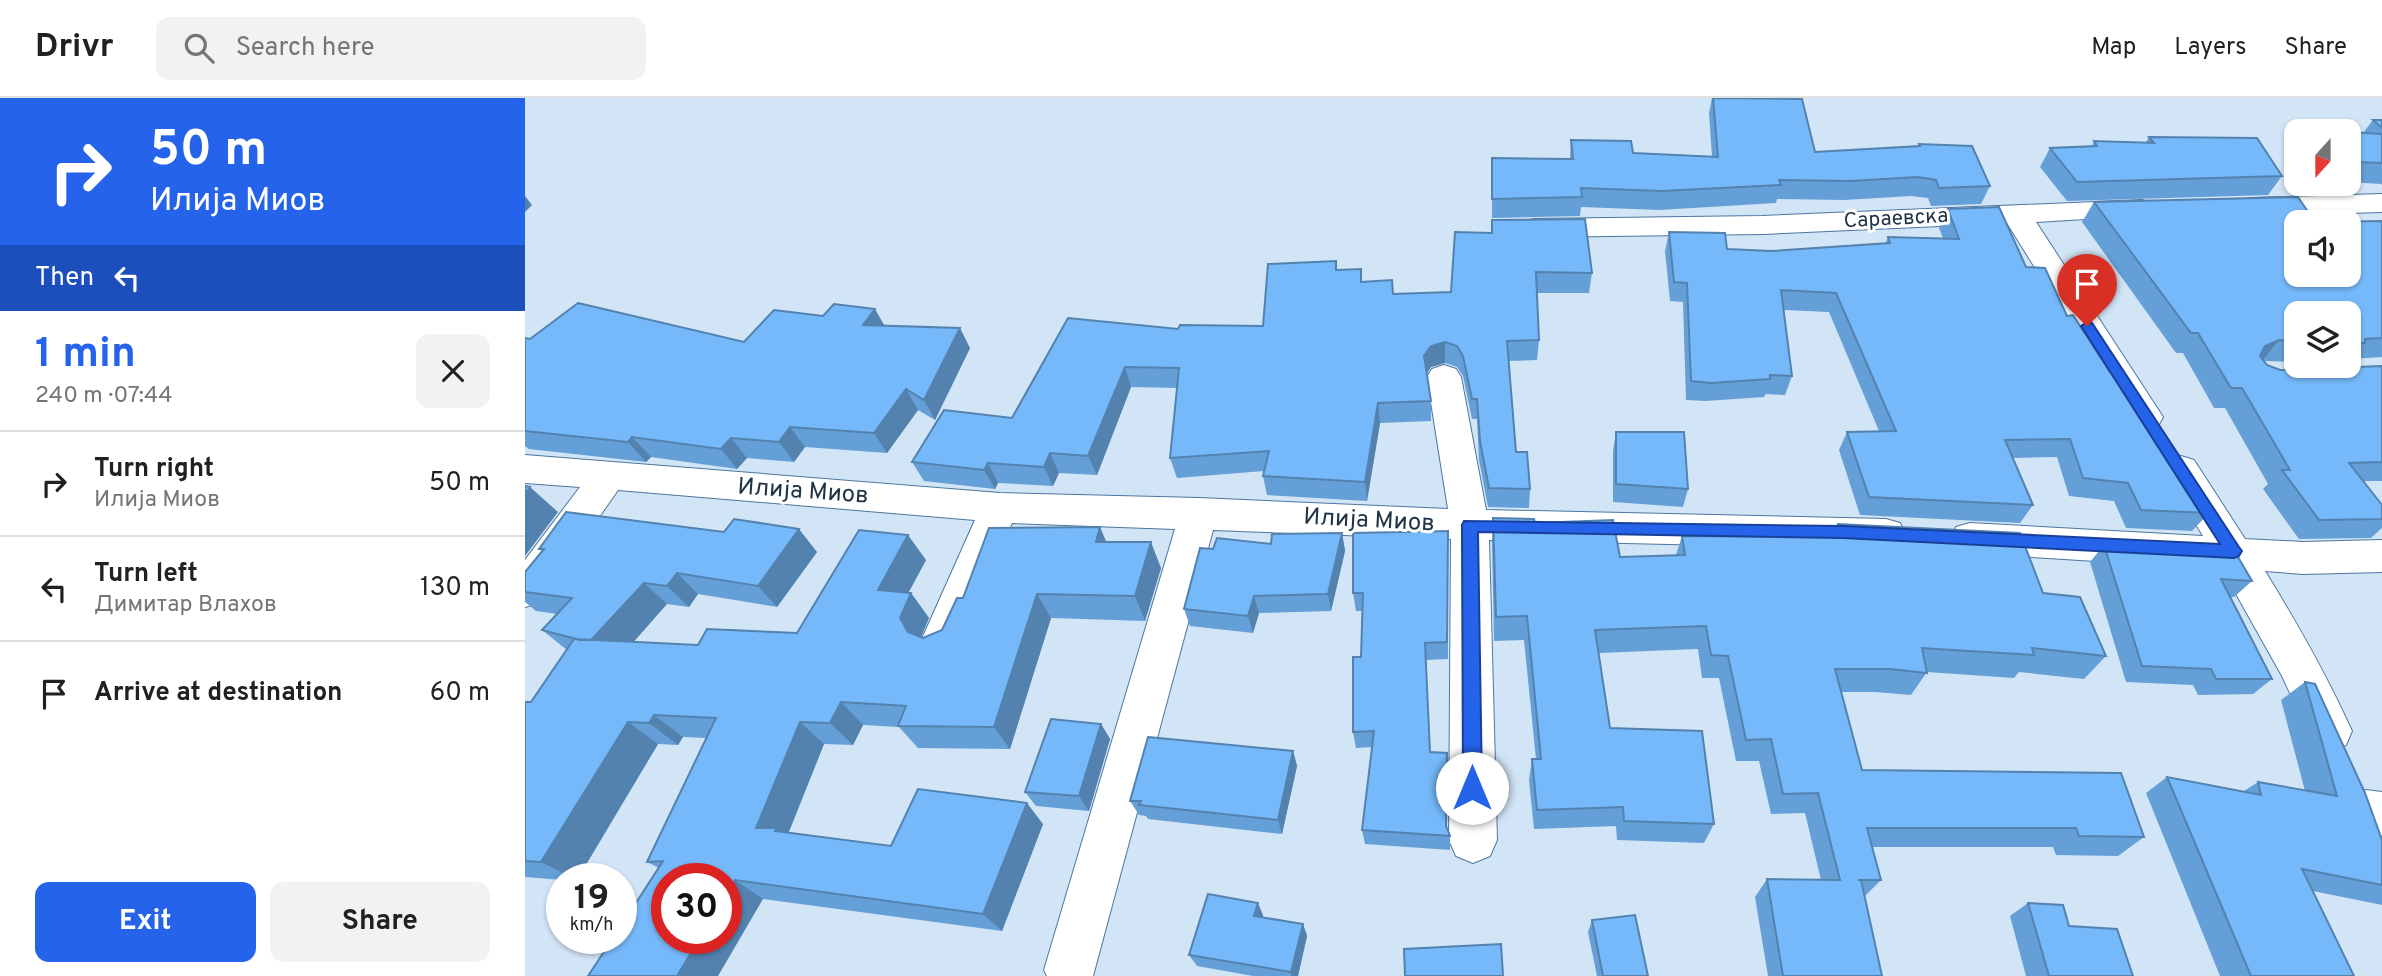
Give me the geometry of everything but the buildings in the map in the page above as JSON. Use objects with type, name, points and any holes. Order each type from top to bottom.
[{"type":"street","points":[[2227,207],[2382,203]]},
{"type":"street","name":"Сараевска","points":[[1506,229],[1762,225],[2015,213],[2174,209]]},
{"type":"street","points":[[2015,213],[2234,551],[2306,679],[2364,803]]},
{"type":"street","points":[[1444,377],[1470,525],[1473,840]]},
{"type":"street","name":"Илија Миов","points":[[525,469],[1000,508],[1199,513],[1470,525],[1843,532],[2234,551],[2303,558],[2382,556]]},
{"type":"street","points":[[525,591],[608,477]]},
{"type":"street","points":[[942,641],[1000,508]]},
{"type":"street","points":[[1070,970],[1199,513]]},
{"type":"route","points":[[1472,788],[1470,525],[1843,532],[2234,551],[2087,326]]}]
